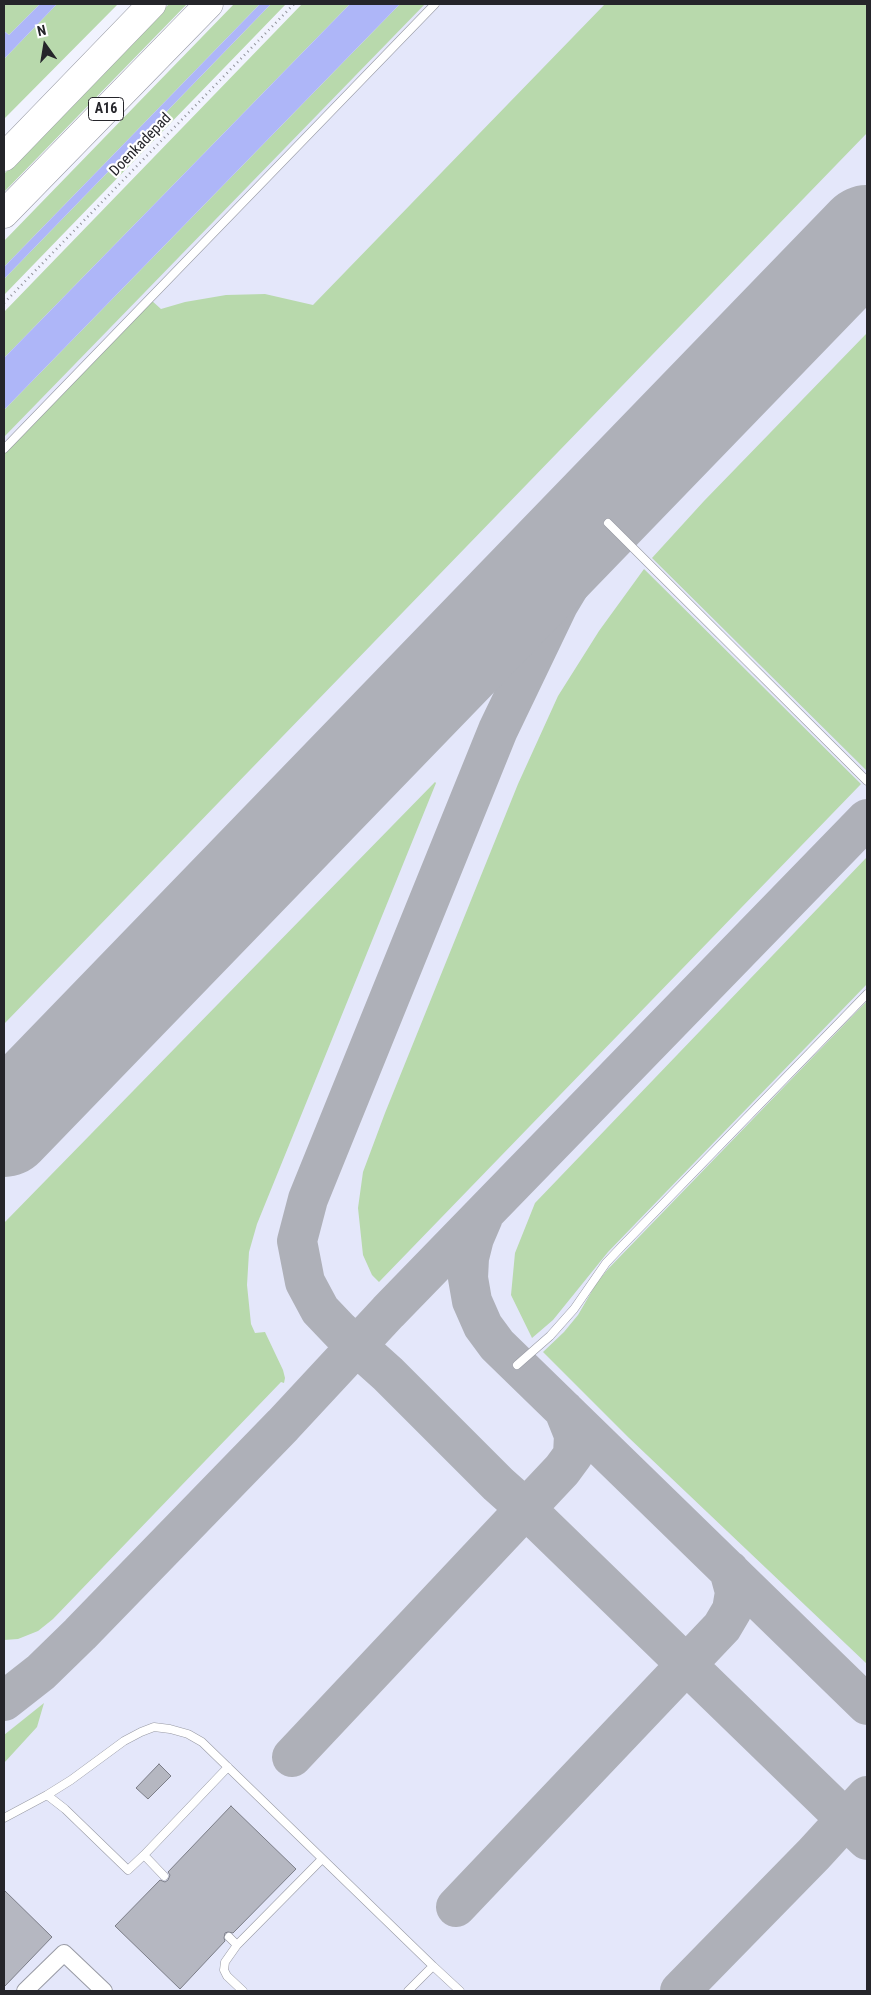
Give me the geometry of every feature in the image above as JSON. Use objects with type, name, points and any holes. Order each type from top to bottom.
[{"type":"highway","name":"A16","points":[[4,157],[152,4]]},
{"type":"highway","name":"A16","points":[[4,214],[209,4]]},
{"type":"street","points":[[29,1990],[64,1954],[104,1991]]},
{"type":"lane","points":[[4,449],[435,4]]},
{"type":"lane","points":[[608,523],[867,781]]},
{"type":"lane","points":[[517,1365],[550,1336],[574,1309],[606,1263],[867,994]]},
{"type":"lane","points":[[4,1818],[48,1795],[124,1741],[141,1732],[154,1727],[188,1734],[202,1742],[460,1991]]},
{"type":"lane","points":[[48,1795],[128,1870],[144,1856],[228,1767]]},
{"type":"lane","points":[[144,1856],[164,1876]]},
{"type":"lane","points":[[243,1991],[227,1976],[224,1970],[225,1962],[237,1945],[322,1859]]},
{"type":"lane","points":[[229,1938],[237,1945]]},
{"type":"lane","points":[[408,1991],[434,1966]]},
{"type":"path","name":"Doenkadepad","points":[[4,303],[294,4]]},
{"type":"shaded area","points":[[407,4],[867,4],[867,1991],[4,1991],[4,421]]},
{"type":"green space","points":[[4,4],[40,4],[9,35],[4,31]]},
{"type":"green space","points":[[57,4],[118,4],[4,119],[4,59]]},
{"type":"green space","points":[[169,4],[187,4],[4,192],[4,174]]},
{"type":"green space","points":[[234,4],[260,4],[4,267],[4,241]]},
{"type":"green space","points":[[271,4],[286,4],[4,295],[4,279]]},
{"type":"green space","points":[[302,4],[350,4],[4,358],[4,312]]},
{"type":"green space","points":[[400,4],[425,4],[4,437],[4,410]]},
{"type":"green space","points":[[605,4],[867,4],[867,133],[4,1024],[4,451],[151,300],[161,309],[185,302],[226,295],[265,294],[313,305]]},
{"type":"green space","points":[[867,333],[867,771],[652,558],[704,501]]},
{"type":"green space","points":[[644,569],[861,784],[379,1282],[372,1275],[363,1255],[358,1208],[363,1172],[518,784],[558,696],[599,631]]},
{"type":"green space","points":[[435,782],[257,1224],[249,1252],[247,1285],[251,1324],[255,1333],[265,1332],[283,1370],[284,1383],[281,1382],[53,1619],[38,1631],[18,1639],[4,1640],[4,1223]]},
{"type":"green space","points":[[867,857],[867,984],[608,1252],[553,1320],[532,1338],[511,1295],[515,1253],[535,1203]]},
{"type":"green space","points":[[867,1001],[867,1664],[628,1437],[543,1352],[564,1332],[578,1315],[596,1284],[608,1269]]},
{"type":"green space","points":[[44,1703],[37,1727],[4,1763],[4,1735]]},
{"type":"water","points":[[40,4],[57,4],[4,59],[4,31],[9,35]]},
{"type":"water","points":[[260,4],[271,4],[4,279],[4,267]]},
{"type":"water","points":[[350,4],[400,4],[4,410],[4,358]]},
{"type":"building","points":[[159,1764],[171,1776],[148,1799],[136,1788]]},
{"type":"building","points":[[231,1806],[296,1869],[233,1933],[225,1933],[225,1941],[180,1989],[115,1926],[160,1880],[165,1882],[168,1880],[170,1875],[168,1872]]},
{"type":"building","points":[[4,1890],[52,1937],[4,1987]]},
{"type":"taxiway","points":[[668,441],[629,487],[558,605],[498,730],[308,1199],[297,1241],[305,1282],[320,1310],[867,1840]]},
{"type":"taxiway","points":[[4,1701],[41,1672],[80,1634],[283,1425],[388,1312],[867,819]]},
{"type":"taxiway","points":[[483,1217],[474,1238],[469,1258],[468,1278],[472,1301],[483,1326],[497,1345],[867,1705]]},
{"type":"taxiway","points":[[292,1757],[562,1470],[573,1455],[574,1435],[564,1410]]},
{"type":"taxiway","points":[[456,1907],[722,1627],[732,1610],[735,1592],[729,1570]]},
{"type":"taxiway","points":[[680,1991],[814,1854],[867,1796]]},
{"type":"runway","points":[[4,1127],[867,235]]}]
